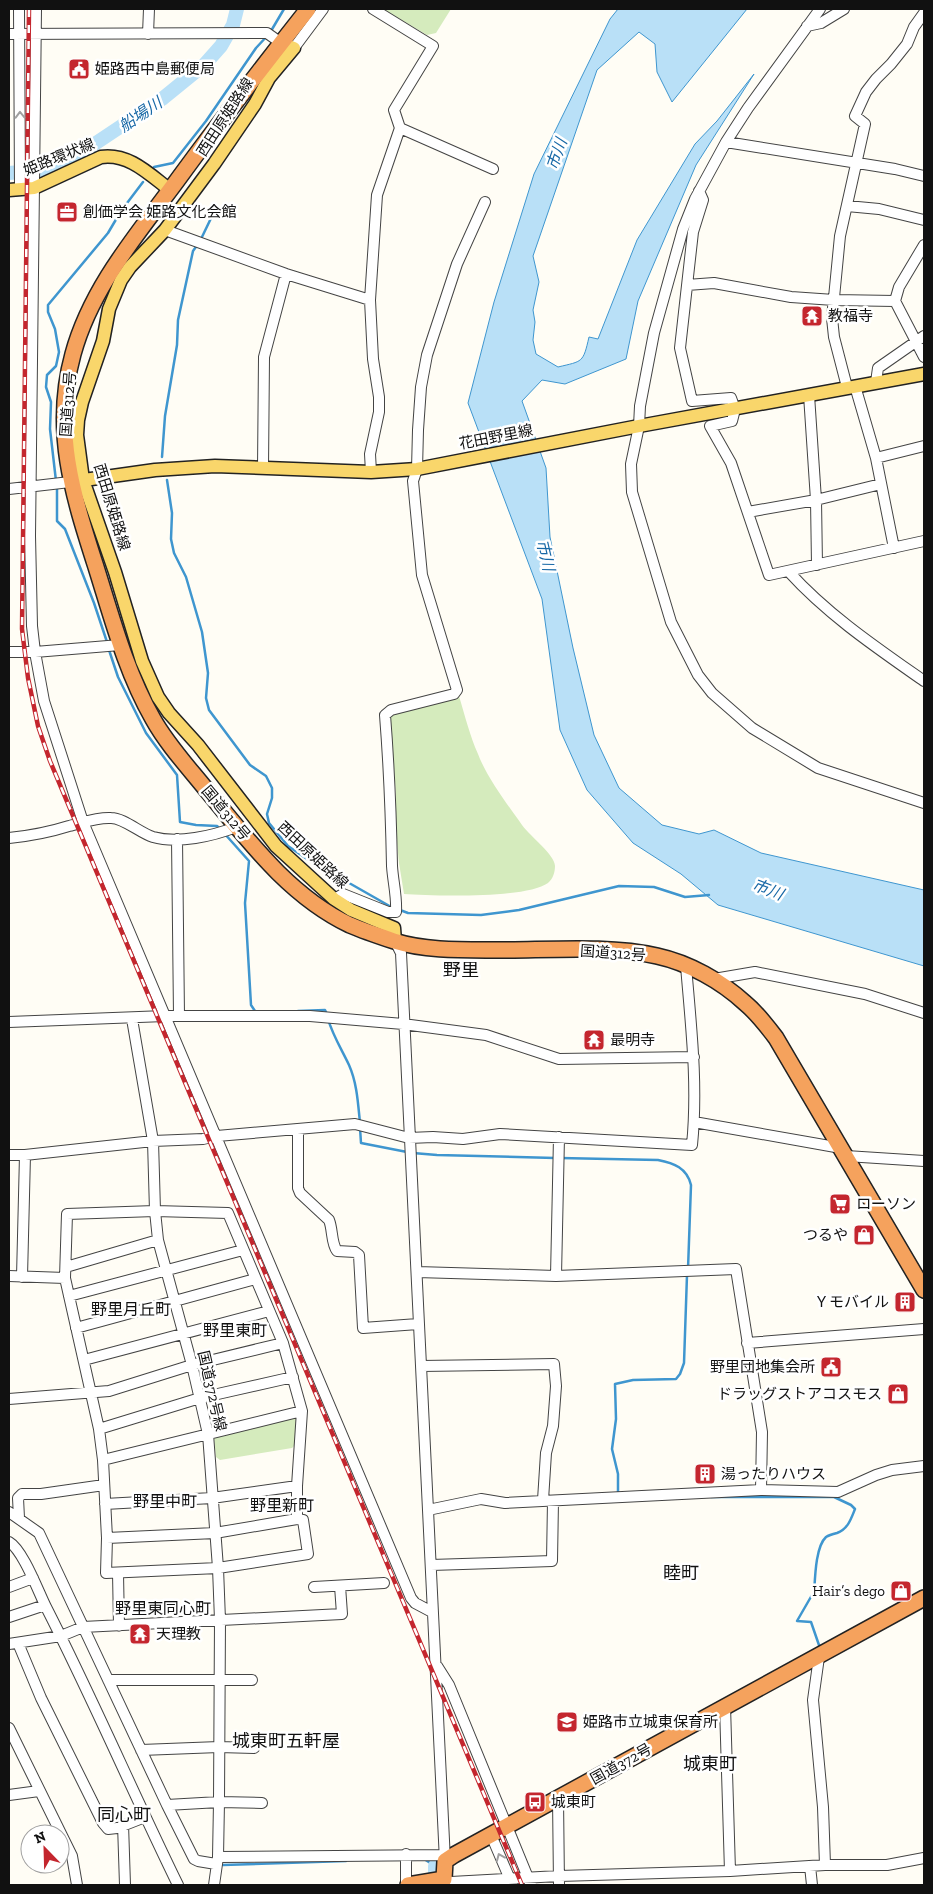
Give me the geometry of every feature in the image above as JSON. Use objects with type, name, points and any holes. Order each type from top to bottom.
[{"type":"highway","name":"国道312号","points":[[308,9],[287,45],[170,190],[122,254],[84,320],[72,356],[66,392],[64,434],[120,645],[136,686],[167,741],[236,827],[283,879],[300,894],[351,925],[411,946],[453,950],[606,950],[637,952],[661,957],[714,979],[747,1004],[776,1038],[924,1290]]},
{"type":"highway","name":"国道372号","points":[[445,1858],[508,1826],[924,1598]]},
{"type":"highway","points":[[407,1885],[437,1882],[445,1858]]},
{"type":"main road","name":"西田原姫路線","points":[[287,45],[255,104],[219,157],[166,230],[130,267],[122,280],[109,309],[102,341],[78,420],[77,481],[115,572],[142,661],[158,697],[169,713],[198,745],[276,846],[334,899],[351,910],[394,928],[396,941]]},
{"type":"main road","name":"姫路環状線","points":[[16,186],[34,188],[101,157],[112,155],[124,157],[170,190]]},
{"type":"main road","name":"花田野里線","points":[[77,481],[155,470],[215,466],[371,472],[421,468],[924,374]]},
{"type":"street","points":[[16,186],[20,164],[14,35],[19,9]]},
{"type":"street","points":[[36,9],[30,546],[32,626],[44,701],[83,822],[411,1598],[432,1612]]},
{"type":"street","points":[[148,34],[149,9]]},
{"type":"street","points":[[14,35],[266,33],[287,45],[323,9]]},
{"type":"street","points":[[371,472],[370,454],[379,412],[379,397],[373,359],[370,300],[377,195],[400,128],[394,110],[433,46],[373,9]]},
{"type":"street","points":[[820,9],[757,95],[726,142],[699,191],[684,229],[654,332],[635,427],[630,464],[632,492],[672,622],[698,675],[712,693],[752,728],[818,768],[924,802]]},
{"type":"street","points":[[806,26],[821,23],[844,9]]},
{"type":"street","points":[[894,548],[876,458],[834,337],[832,318],[840,236],[866,124],[855,116],[866,92],[906,44],[914,27],[924,13]]},
{"type":"street","points":[[400,128],[493,169]]},
{"type":"street","points":[[726,142],[856,162],[924,176]]},
{"type":"street","points":[[699,191],[703,200],[693,232],[680,348],[692,401],[731,398],[735,409],[732,421],[710,426],[731,463],[769,576],[924,541]]},
{"type":"street","points":[[334,899],[343,894],[388,912],[396,912],[397,899],[392,871],[390,790],[385,715],[390,710],[454,694],[457,690],[422,576],[413,481],[421,468],[418,430],[420,386],[427,355],[457,264],[484,202]]},
{"type":"street","points":[[847,206],[879,209],[924,220]]},
{"type":"street","points":[[166,230],[286,274],[370,300]]},
{"type":"street","points":[[924,245],[899,287],[895,301],[924,357]]},
{"type":"street","points":[[263,468],[264,356],[286,274]]},
{"type":"street","points":[[687,286],[714,283],[791,297],[895,301]]},
{"type":"street","points":[[876,382],[878,368],[924,336]]},
{"type":"street","points":[[809,395],[816,500],[817,565]]},
{"type":"street","points":[[876,458],[924,446]]},
{"type":"street","points":[[9,489],[77,481]]},
{"type":"street","points":[[748,512],[816,500],[881,484]]},
{"type":"street","points":[[789,572],[798,582],[868,642],[924,681]]},
{"type":"street","points":[[9,652],[35,652],[120,645]]},
{"type":"street","points":[[9,838],[52,831],[83,822],[112,818],[153,837],[177,838],[215,835],[236,827]]},
{"type":"street","points":[[177,838],[179,1016]]},
{"type":"street","points":[[9,1512],[39,1533],[166,1806],[194,1859],[198,1861],[445,1858],[401,953],[396,941]]},
{"type":"street","points":[[9,1155],[355,1124],[409,1138],[463,1139],[500,1134],[692,1145],[694,1058],[686,966]]},
{"type":"street","points":[[714,979],[755,972],[865,994],[924,1013]]},
{"type":"street","points":[[9,1022],[132,1019],[165,1016],[310,1016],[404,1024],[491,1036],[559,1059],[694,1058]]},
{"type":"street","name":"国道372号線","points":[[132,1019],[153,1141],[155,1211],[158,1240],[192,1365],[208,1434],[220,1620],[219,1802],[214,1885]]},
{"type":"street","points":[[694,1122],[844,1152],[924,1162]]},
{"type":"street","points":[[298,1129],[298,1188],[300,1193],[329,1220],[332,1226],[334,1248],[337,1251],[356,1252],[359,1255],[363,1328],[418,1324]]},
{"type":"street","points":[[556,1276],[559,1137]]},
{"type":"street","points":[[22,1277],[25,1155]]},
{"type":"street","points":[[107,1538],[215,1533],[297,1519],[303,1520],[308,1554],[218,1568],[106,1573],[107,1538],[103,1460],[99,1429],[69,1296],[66,1273],[67,1214],[155,1211],[228,1213],[283,1343],[302,1411],[297,1486],[297,1519]]},
{"type":"street","points":[[9,1276],[22,1277],[66,1273],[158,1240]]},
{"type":"street","points":[[69,1296],[243,1250]]},
{"type":"street","points":[[417,1272],[556,1276],[736,1269],[762,1432],[761,1490]]},
{"type":"street","points":[[76,1328],[255,1279]]},
{"type":"street","points":[[84,1360],[269,1312]]},
{"type":"street","points":[[747,1343],[924,1329]]},
{"type":"street","points":[[9,1399],[109,1391],[192,1365],[283,1343]]},
{"type":"street","points":[[421,1366],[554,1364],[556,1386],[553,1426],[546,1453],[552,1561],[431,1565]]},
{"type":"street","points":[[99,1429],[200,1398],[293,1377]]},
{"type":"street","points":[[103,1460],[302,1411]]},
{"type":"street","points":[[428,1510],[481,1499],[505,1503],[761,1490],[838,1492],[892,1470],[924,1466]]},
{"type":"street","points":[[19,1518],[18,1498],[22,1494],[42,1494],[104,1485]]},
{"type":"street","points":[[105,1504],[212,1498],[297,1486]]},
{"type":"street","points":[[11,1545],[33,1578],[178,1885]]},
{"type":"street","points":[[118,1573],[119,1626]]},
{"type":"street","points":[[9,1587],[33,1578]]},
{"type":"street","points":[[314,1587],[384,1583]]},
{"type":"street","points":[[145,1817],[123,1824],[117,1828],[108,1829],[103,1823],[14,1644],[61,1636],[83,1627],[342,1614],[340,1586]]},
{"type":"street","points":[[9,1617],[45,1605]]},
{"type":"street","points":[[819,1657],[813,1700],[823,1807],[825,1865]]},
{"type":"street","points":[[437,1665],[449,1685],[530,1882]]},
{"type":"street","points":[[108,1680],[252,1680]]},
{"type":"street","points":[[725,1706],[730,1871]]},
{"type":"street","points":[[9,1728],[72,1856],[77,1885]]},
{"type":"street","points":[[141,1750],[219,1747],[254,1748]]},
{"type":"street","points":[[9,1795],[39,1791]]},
{"type":"street","points":[[558,1798],[559,1881]]},
{"type":"street","points":[[166,1806],[219,1802],[262,1803]]},
{"type":"street","points":[[123,1824],[126,1885]]},
{"type":"street","points":[[491,1835],[511,1882]]},
{"type":"street","points":[[406,1858],[407,1885]]},
{"type":"street","points":[[437,1882],[559,1881],[825,1865],[887,1865],[924,1858]]},
{"type":"street","points":[[810,1866],[812,1885]]},
{"type":"green space","points":[[383,9],[451,9],[436,33],[427,35]]},
{"type":"green space","points":[[459,696],[472,740],[487,772],[522,825],[547,851],[554,862],[555,871],[551,880],[537,888],[520,892],[478,895],[404,894],[395,821],[396,794],[390,717],[392,713]]},
{"type":"green space","points":[[296,1416],[295,1445],[292,1448],[220,1460],[216,1457],[214,1438],[218,1435]]},
{"type":"water","name":"市川","points":[[618,9],[747,9],[672,102],[657,72],[655,44],[639,32],[597,70],[533,256],[539,282],[533,310],[535,322],[533,340],[536,354],[558,367],[577,362],[581,359],[589,337],[598,339],[637,240],[695,144],[717,121],[754,74],[696,165],[638,301],[626,359],[565,384],[542,380],[522,401],[546,468],[550,537],[573,648],[594,735],[619,788],[662,825],[699,834],[714,830],[761,853],[924,890],[924,966],[718,905],[681,874],[633,843],[587,790],[560,730],[542,599],[468,403],[494,302],[534,174],[610,19]]},
{"type":"waterway","name":"船場川","points":[[9,173],[44,170],[90,147],[162,99],[205,64],[221,46],[233,25],[237,9]]},
{"type":"waterway","points":[[271,31],[284,9]]},
{"type":"waterway","points":[[154,167],[173,163],[206,121],[256,48],[268,35]]},
{"type":"waterway","points":[[56,481],[50,429],[51,402],[46,387],[47,375],[56,366],[59,352],[55,329],[48,312],[48,305],[108,233],[121,211],[143,182]]},
{"type":"waterway","points":[[201,239],[214,212]]},
{"type":"waterway","points":[[162,457],[165,416],[177,345],[178,320],[193,251],[198,244]]},
{"type":"waterway","points":[[167,480],[172,513],[171,539],[174,553],[186,577],[202,632],[208,673],[206,698],[209,710],[250,765],[266,776],[272,788],[272,798],[267,814],[269,823],[288,846],[307,859],[393,908]]},
{"type":"waterway","points":[[57,486],[57,521],[65,529],[107,642]]},
{"type":"waterway","points":[[109,650],[118,677],[146,733],[177,775],[180,822],[217,826],[220,829]]},
{"type":"waterway","points":[[224,833],[249,861],[245,903],[251,1005],[255,1011]]},
{"type":"waterway","points":[[400,910],[408,913],[481,915],[519,910],[619,886],[654,887],[685,897],[709,895]]},
{"type":"waterway","points":[[298,1011],[325,1010],[327,1014]]},
{"type":"waterway","points":[[328,1019],[352,1072],[357,1093],[360,1123]]},
{"type":"waterway","points":[[360,1128],[361,1143],[407,1152]]},
{"type":"waterway","points":[[413,1153],[555,1158]]},
{"type":"waterway","points":[[560,1158],[658,1160],[683,1170],[691,1185],[688,1269]]},
{"type":"waterway","points":[[618,1493],[618,1474],[612,1449],[616,1419],[615,1384],[633,1380],[676,1379],[680,1374],[684,1363],[687,1275]]},
{"type":"waterway","points":[[711,1497],[834,1497],[855,1509],[844,1529],[827,1536],[822,1542],[816,1564],[814,1595],[812,1595],[797,1621],[811,1622],[820,1648]]},
{"type":"waterway","points":[[424,1859],[435,1866]]},
{"type":"waterway","points":[[223,1865],[346,1861]]},
{"type":"waterway","points":[[435,1866],[435,1885]]},
{"type":"railway","points":[[29,9],[22,629],[28,678],[38,726],[50,761],[522,1885]]},
{"type":"place","name":"姫路西中島郵便局","points":[[79,69]]},
{"type":"place","name":"創価学会 姫路文化会館","points":[[67,212]]},
{"type":"place","name":"教福寺","points":[[812,316]]},
{"type":"place","name":"最明寺","points":[[594,1040]]},
{"type":"place","name":"ローソン","points":[[840,1204]]},
{"type":"place","name":"つるや","points":[[864,1235]]},
{"type":"place","name":"Ｙモバイル","points":[[905,1302]]},
{"type":"place","name":"野里団地集会所","points":[[831,1367]]},
{"type":"place","name":"ドラッグストアコスモス","points":[[898,1394]]},
{"type":"place","name":"湯ったりハウス","points":[[705,1474]]},
{"type":"place","name":"Hair’s dego","points":[[901,1591]]},
{"type":"place","name":"天理教","points":[[140,1634]]},
{"type":"place","name":"姫路市立城東保育所","points":[[567,1722]]},
{"type":"place","name":"城東町","points":[[535,1802]]},
{"type":"district","name":"野里","points":[[461,970]]},
{"type":"district","name":"野里月丘町","points":[[131,1309]]},
{"type":"district","name":"野里東町","points":[[235,1330]]},
{"type":"district","name":"野里中町","points":[[165,1501]]},
{"type":"district","name":"野里新町","points":[[282,1505]]},
{"type":"district","name":"睦町","points":[[681,1573]]},
{"type":"district","name":"野里東同心町","points":[[163,1608]]},
{"type":"district","name":"城東町五軒屋","points":[[286,1741]]},
{"type":"district","name":"城東町","points":[[710,1764]]},
{"type":"district","name":"同心町","points":[[124,1815]]}]
